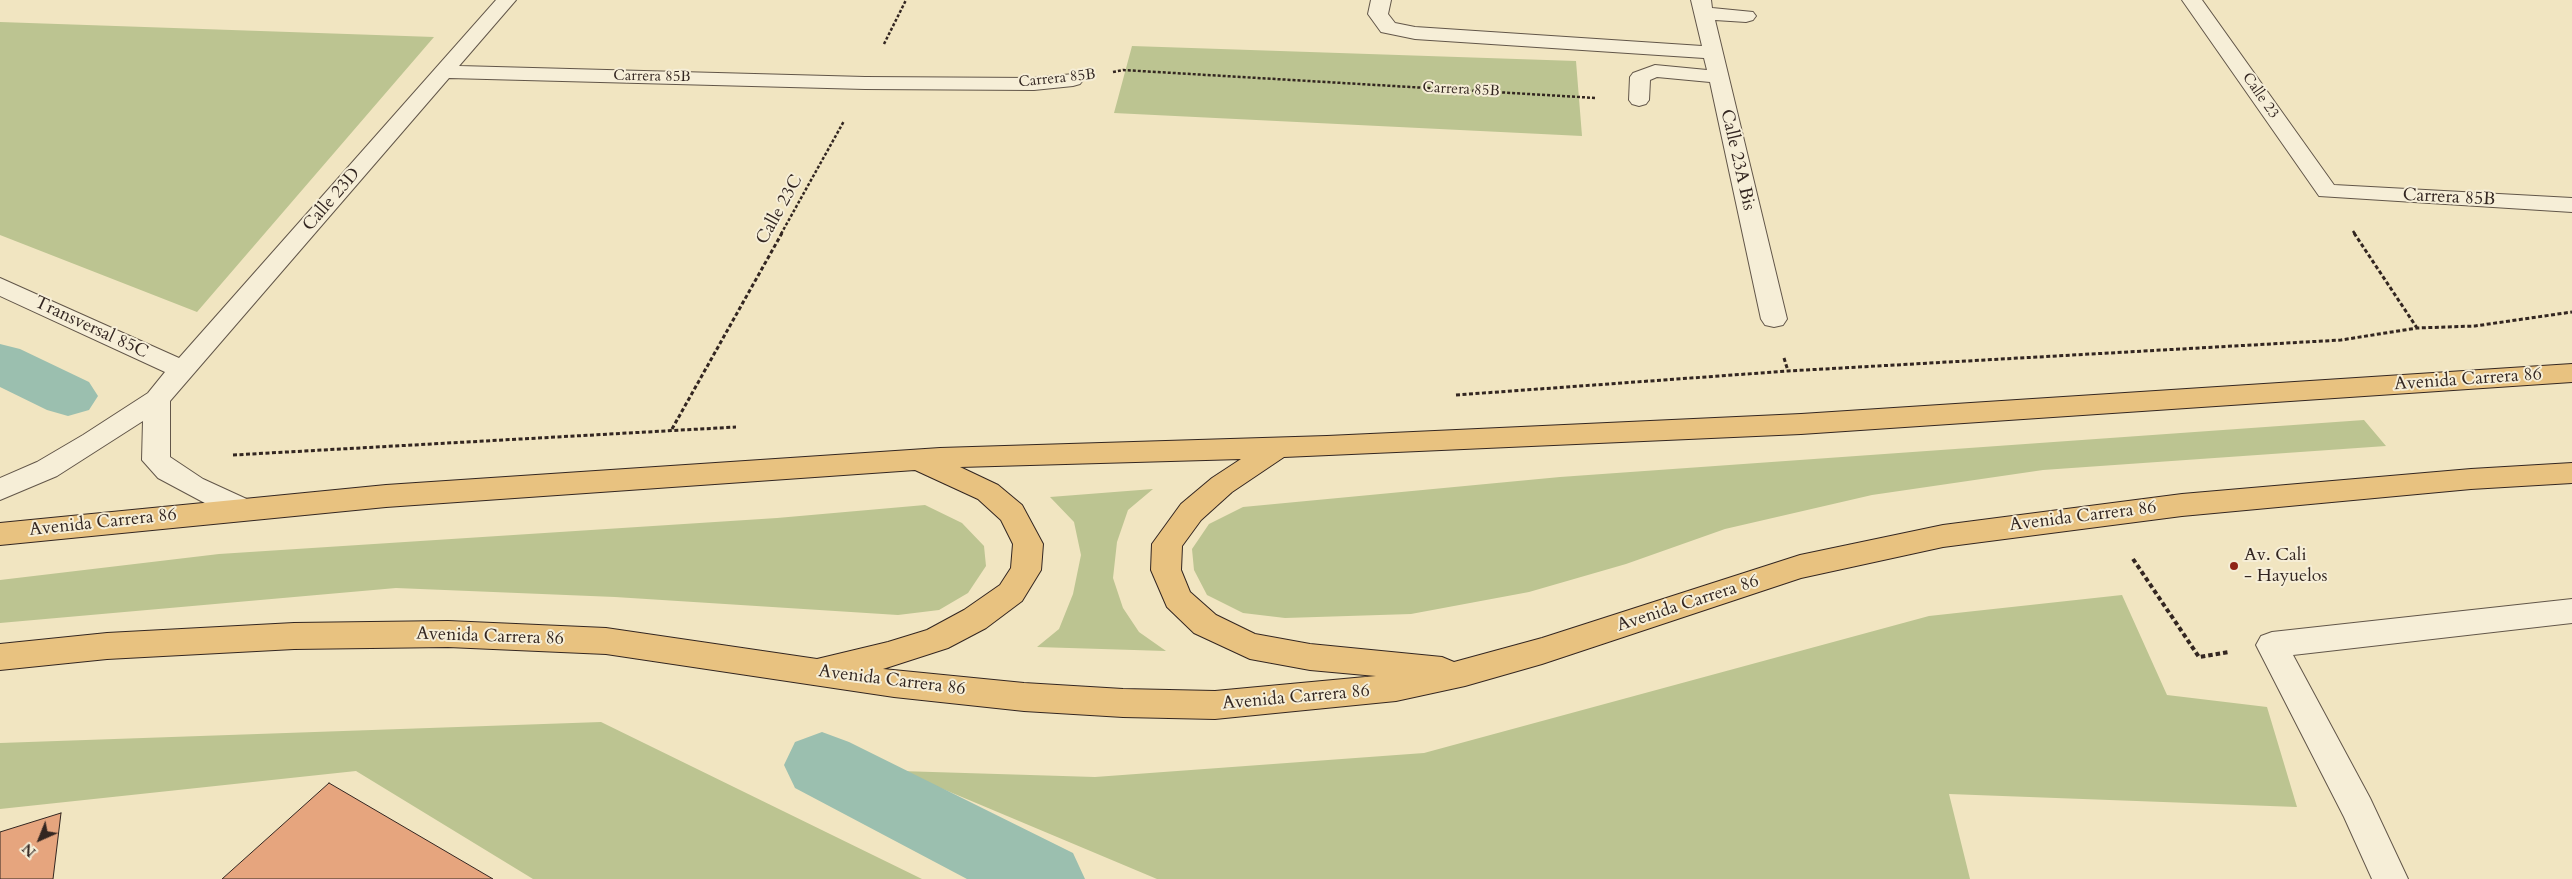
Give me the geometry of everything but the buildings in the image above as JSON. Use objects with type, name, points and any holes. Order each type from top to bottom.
[{"type":"main road","name":"Avenida Carrera 86","points":[[0,534],[241,509],[638,477],[918,460],[1278,448],[1801,424],[2572,373]]},
{"type":"main road","points":[[1278,448],[1222,485],[1203,501],[1191,512],[1167,544],[1166,570],[1178,599],[1205,624],[1250,646],[1310,657],[1465,673]]},
{"type":"main road","points":[[813,671],[888,655],[937,639],[975,618],[1011,593],[1026,570],[1028,544],[1012,513],[988,492],[918,460]]},
{"type":"main road","name":"Avenida Carrera 86","points":[[0,656],[107,646],[284,636],[448,634],[606,641],[894,684],[1024,697],[1123,703],[1215,705],[1396,688],[1465,673],[1542,652],[1800,567],[1943,536],[2192,504],[2452,481],[2572,473]]},
{"type":"street","name":"Calle 23D","points":[[0,490],[47,469],[85,447],[157,399],[506,0]]},
{"type":"street","points":[[1382,0],[1378,14],[1388,28],[1415,33],[1712,53]]},
{"type":"street","name":"Calle 23","points":[[2192,0],[2327,192]]},
{"type":"street","points":[[1702,7],[1746,16]]},
{"type":"street","name":"Calle 23A Bis","points":[[1702,7],[1774,319]]},
{"type":"street","points":[[1639,100],[1640,77],[1655,71],[1718,77]]},
{"type":"street","name":"Carrera 85B","points":[[443,72],[865,83],[1034,84],[1073,80]]},
{"type":"street","name":"Carrera 85B","points":[[2327,192],[2572,205]]},
{"type":"street","name":"Transversal 85C","points":[[0,286],[183,370]]},
{"type":"street","points":[[157,399],[156,460],[168,471],[192,486],[241,509]]},
{"type":"street","points":[[2390,879],[2358,809],[2272,645],[2572,612]]},
{"type":"path","name":"Calle 23C","points":[[672,429],[865,83],[906,0]]},
{"type":"path","name":"Carrera 85B","points":[[1073,80],[1123,70],[1639,100]]},
{"type":"path","points":[[2327,192],[2417,328]]},
{"type":"path","points":[[1454,395],[1797,371],[2341,340],[2417,328],[2475,326],[2572,312]]},
{"type":"path","points":[[156,460],[742,426]]},
{"type":"path","points":[[2134,558],[2199,657],[2272,645]]},
{"type":"green space","points":[[0,22],[434,37],[197,312],[0,235]]},
{"type":"green space","points":[[1132,46],[1576,61],[1582,136],[1114,113]]},
{"type":"green space","points":[[2364,420],[2386,446],[2043,470],[1872,495],[1725,529],[1626,564],[1529,592],[1411,614],[1285,618],[1243,613],[1207,595],[1194,570],[1192,549],[1209,524],[1243,507],[1560,477]]},
{"type":"green space","points":[[1153,489],[1128,510],[1117,542],[1113,578],[1123,608],[1139,632],[1166,651],[1037,647],[1059,629],[1073,594],[1081,555],[1074,522],[1050,497]]},
{"type":"green space","points":[[925,505],[962,523],[984,546],[986,566],[968,593],[939,610],[898,615],[615,597],[396,588],[0,623],[0,580],[219,554],[777,518]]},
{"type":"green space","points":[[2122,595],[2167,695],[2267,707],[2297,807],[1949,794],[1970,879],[1157,879],[900,771],[1095,777],[1424,753],[1929,616]]},
{"type":"green space","points":[[601,722],[922,879],[533,879],[356,771],[0,809],[0,743]]},
{"type":"waterway","points":[[0,363],[68,396]]},
{"type":"waterway","points":[[822,765],[1045,879]]},
{"type":"place","name":"Av. Cali - Hayuelos","points":[[2234,566]]}]
